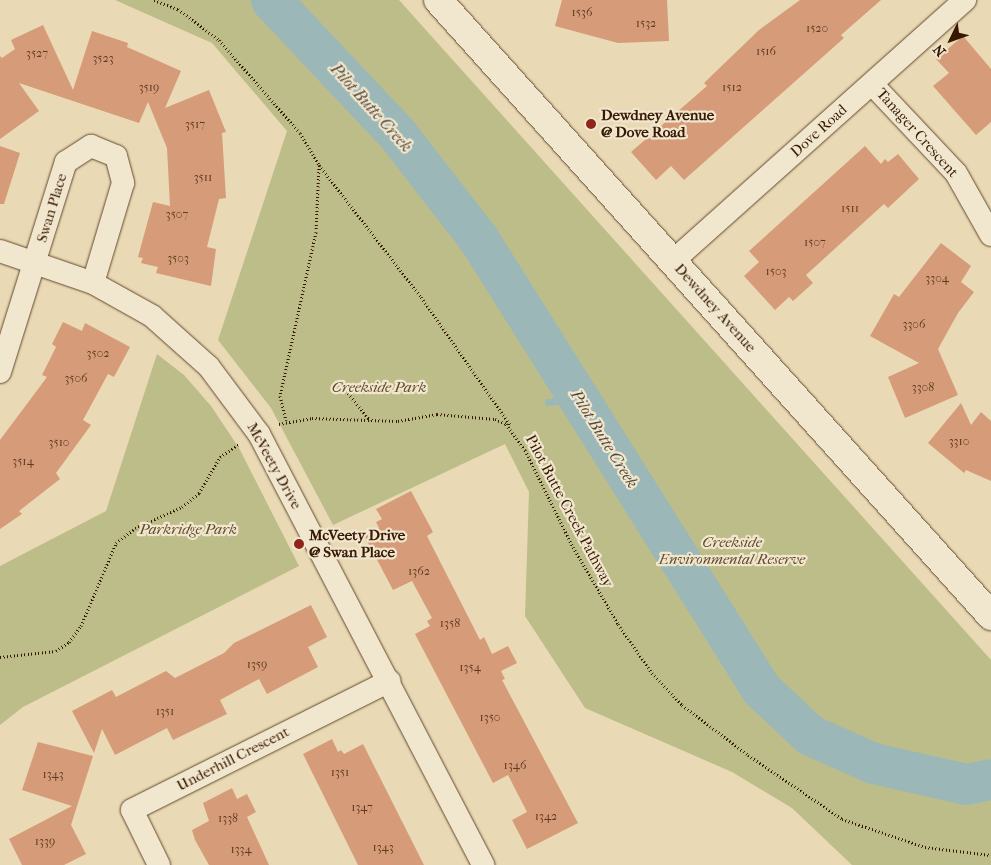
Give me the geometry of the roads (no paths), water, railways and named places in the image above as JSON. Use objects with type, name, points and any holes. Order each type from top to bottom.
[{"type":"street","name":"Dewdney Avenue","points":[[438,0],[991,616]]},
{"type":"street","name":"Dove Road","points":[[673,261],[965,0]]},
{"type":"street","name":"Tanager Crescent","points":[[872,84],[956,174],[991,235]]},
{"type":"street","name":"Swan Place","points":[[36,262],[66,162],[91,146],[116,156],[123,183],[92,283]]},
{"type":"street","name":"McVeety Drive","points":[[0,251],[92,283],[152,316],[209,367],[259,434],[390,680],[483,865]]},
{"type":"street","points":[[0,372],[36,262]]},
{"type":"street","name":"Underhill Crescent","points":[[159,865],[132,810],[390,680]]},
{"type":"waterway","name":"Pilot Butte Creek","points":[[271,0],[398,135],[478,238],[761,689],[810,735],[873,763],[966,784],[991,779]]},
{"type":"waterway","points":[[548,402],[562,400],[587,413]]},
{"type":"place","name":"Dewdney Avenue @ Dove Road","points":[[591,124]]},
{"type":"place","name":"McVeety Drive @ Swan Place","points":[[299,544]]},
{"type":"park label","name":"Creekside Park","points":[[379,388]]},
{"type":"park label","name":"Parkridge Park","points":[[188,530]]},
{"type":"park label","name":"Creekside Environmental Reserve","points":[[732,550]]}]
